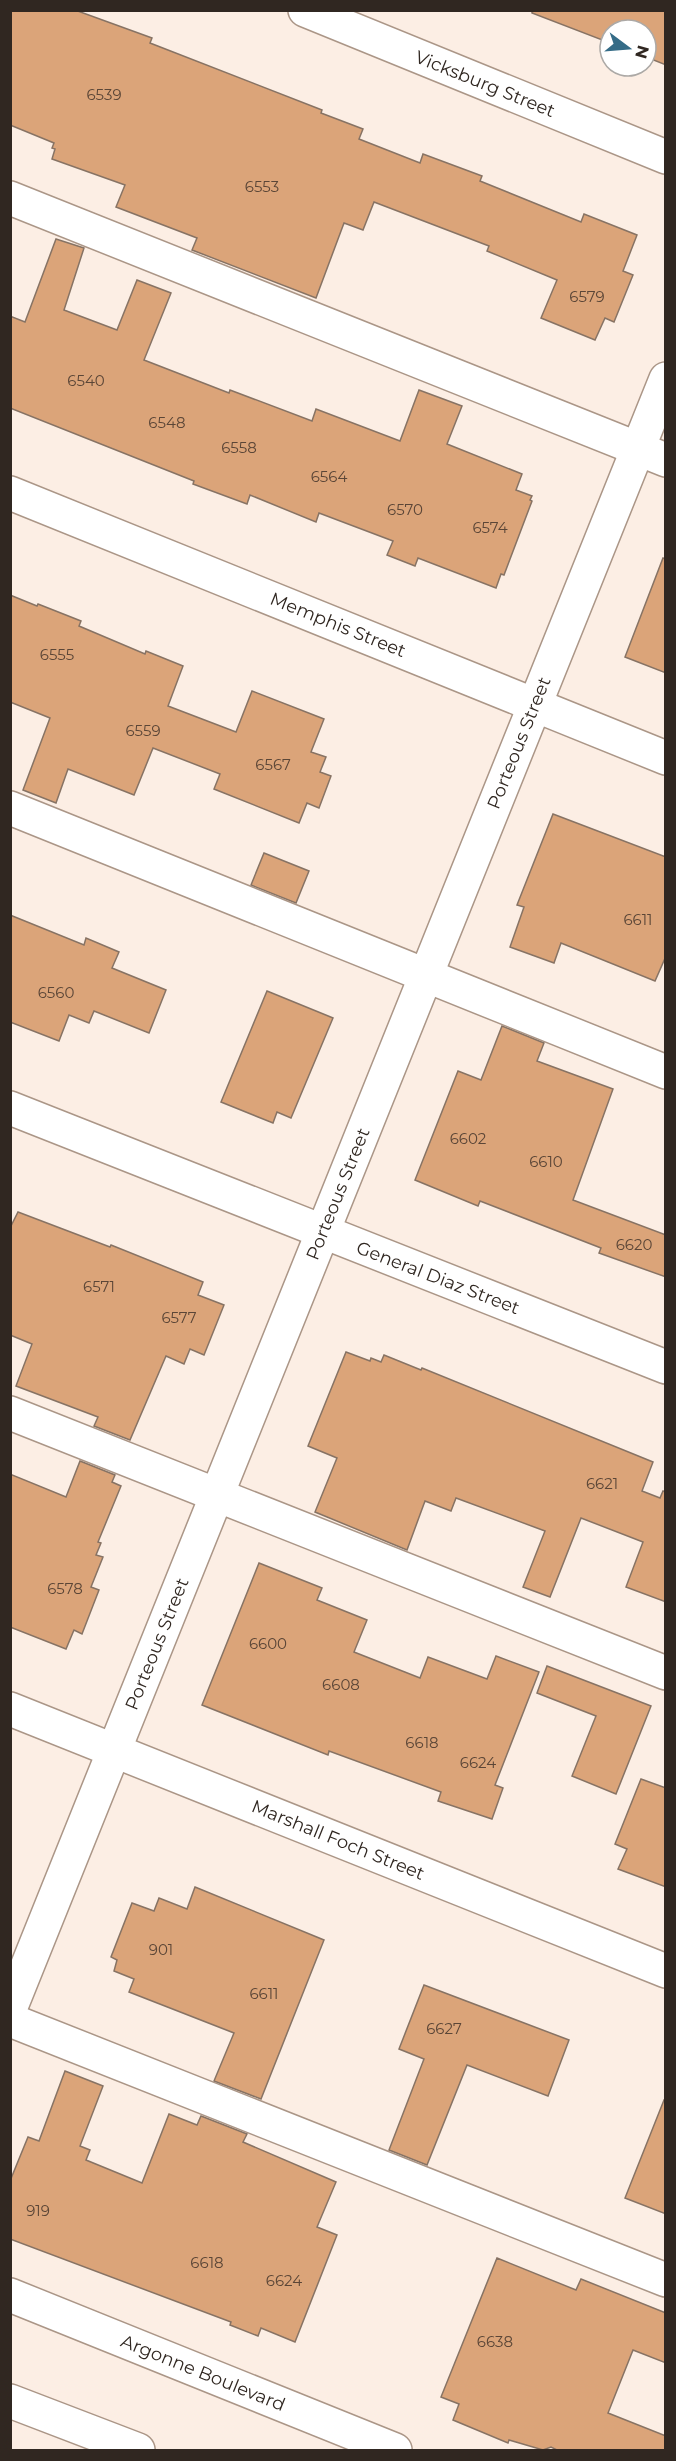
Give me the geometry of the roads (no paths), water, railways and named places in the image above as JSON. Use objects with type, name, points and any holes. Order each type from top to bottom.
[{"type":"street","name":"Vicksburg Street","points":[[305,10],[666,157]]},
{"type":"street","points":[[10,198],[651,454]]},
{"type":"street","name":"Porteous Street","points":[[10,2009],[535,704],[651,454],[666,379]]},
{"type":"street","name":"Memphis Street","points":[[10,493],[666,758]]},
{"type":"street","points":[[10,808],[425,977],[666,1072]]},
{"type":"street","name":"General Diaz Street","points":[[10,1108],[666,1367]]},
{"type":"street","points":[[10,1413],[666,1673]]},
{"type":"street","name":"Marshall Foch Street","points":[[10,1709],[666,1971]]},
{"type":"street","points":[[10,2020],[666,2280]]},
{"type":"street","name":"Argonne Boulevard","points":[[10,2295],[395,2451]]},
{"type":"street","points":[[10,2401],[138,2451]]}]
